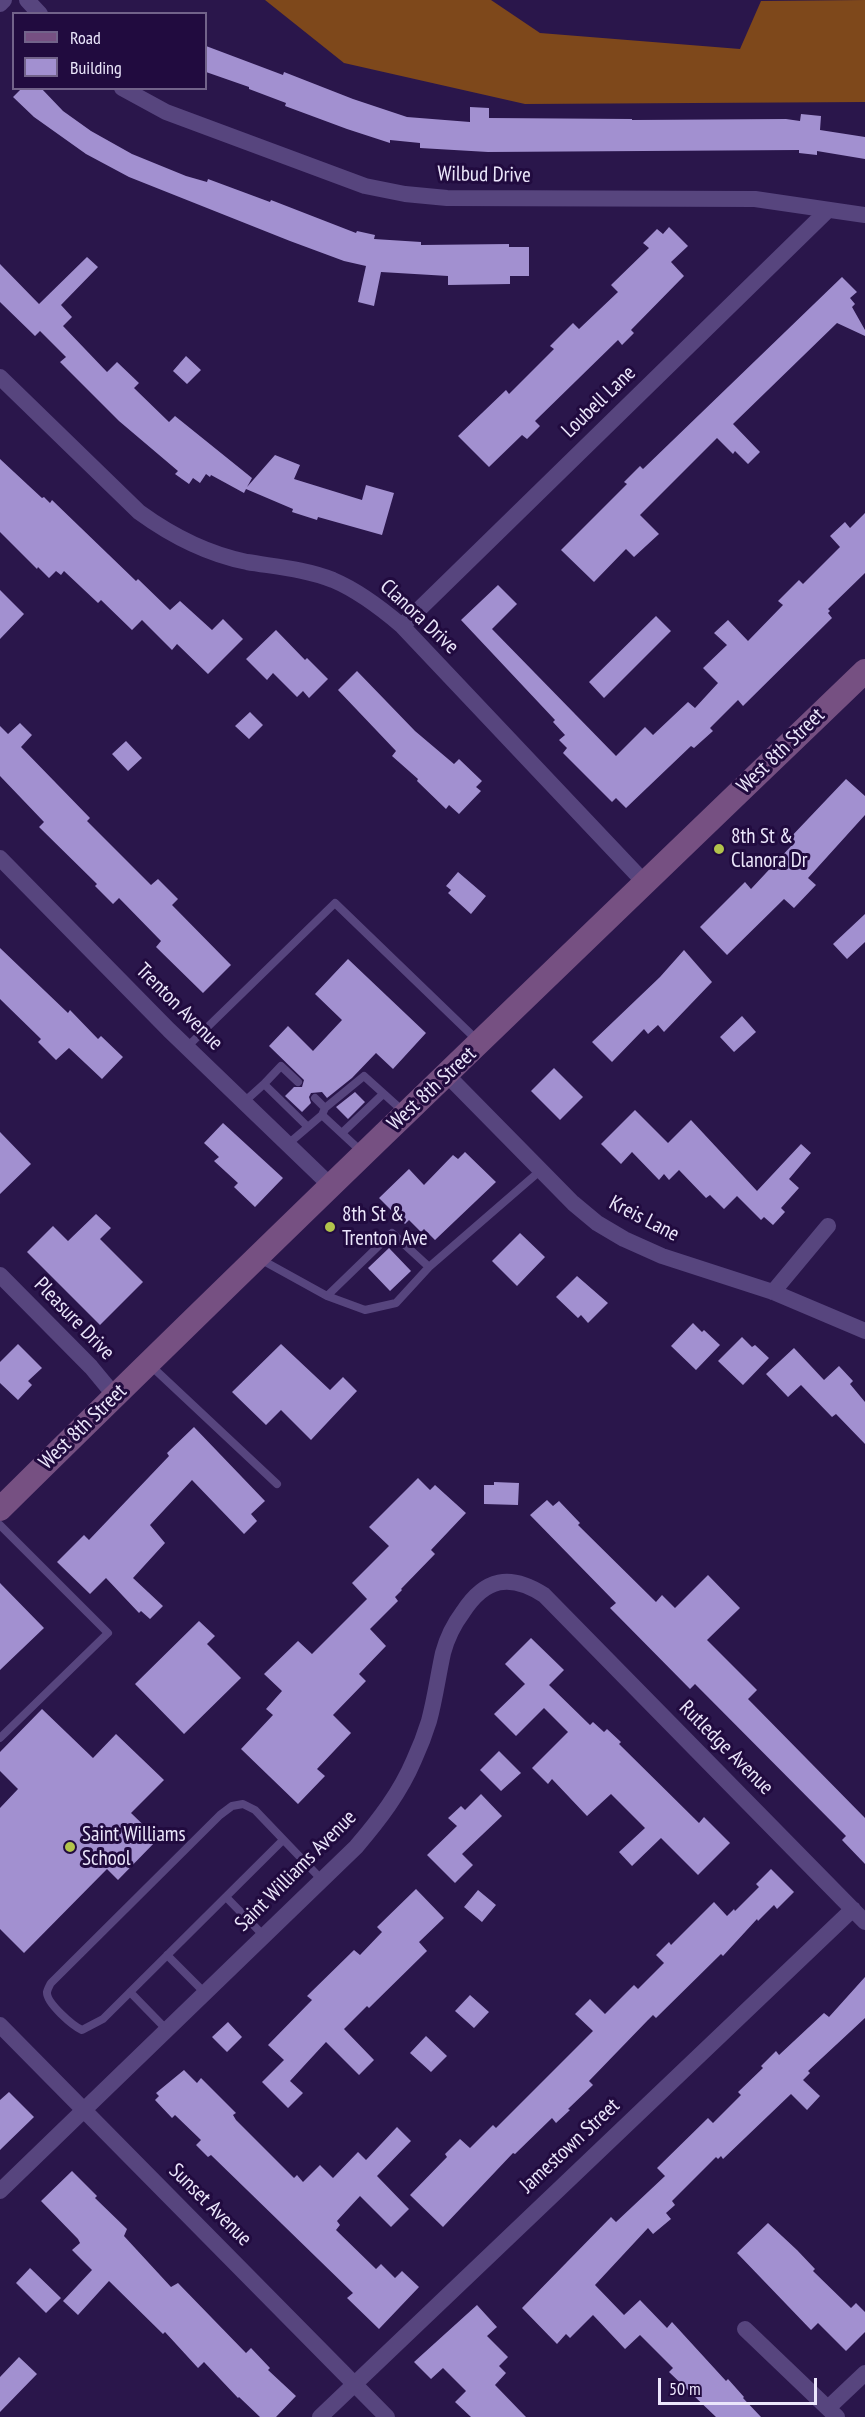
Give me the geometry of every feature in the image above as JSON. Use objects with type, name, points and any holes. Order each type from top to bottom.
[{"type":"street","points":[[0,4],[4,0]]},
{"type":"street","points":[[27,0],[38,12]]},
{"type":"street","name":"Wilbud Drive","points":[[126,90],[166,112],[366,186],[405,194],[447,198],[755,199],[865,215]]},
{"type":"street","name":"Loubell Lane","points":[[402,626],[828,210]]},
{"type":"street","name":"Clanora Drive","points":[[0,377],[139,512],[164,530],[218,555],[248,562],[296,568],[334,580],[360,594],[402,626],[645,883]]},
{"type":"street","name":"West 8th Street","points":[[0,1509],[330,1185],[480,1044],[865,671]]},
{"type":"street","name":"Trenton Avenue","points":[[0,858],[187,1047],[330,1185]]},
{"type":"street","name":"Kreis Lane","points":[[447,1075],[573,1203],[597,1223],[624,1239],[662,1256],[772,1292],[865,1331]]},
{"type":"street","points":[[772,1292],[828,1226]]},
{"type":"street","name":"Pleasure Drive","points":[[0,1275],[91,1367],[115,1396]]},
{"type":"street","name":"Saint Williams Avenue","points":[[0,2191],[356,1848],[396,1797],[414,1760],[429,1721],[444,1652],[454,1625],[469,1602],[483,1588],[498,1582],[514,1582],[530,1586],[544,1595],[555,1607]]},
{"type":"street","name":"Rutledge Avenue","points":[[555,1607],[865,1922]]},
{"type":"street","name":"Jamestown Street","points":[[320,2417],[853,1909]]},
{"type":"street","name":"Sunset Avenue","points":[[0,2025],[387,2417]]},
{"type":"street","points":[[745,2329],[833,2413],[865,2373]]},
{"type":"lane","points":[[187,1047],[335,903],[480,1044]]},
{"type":"lane","points":[[244,1102],[281,1066],[298,1082]]},
{"type":"lane","points":[[288,1144],[364,1076],[406,1114]]},
{"type":"lane","points":[[264,1084],[308,1127]]},
{"type":"lane","points":[[342,1133],[383,1094]]},
{"type":"lane","points":[[315,1098],[342,1133],[363,1154]]},
{"type":"lane","points":[[257,1257],[327,1296],[365,1310],[396,1303],[429,1267],[541,1170]]},
{"type":"lane","points":[[327,1296],[392,1233],[429,1267]]},
{"type":"lane","points":[[148,1363],[277,1484]]},
{"type":"lane","points":[[0,1525],[108,1633],[0,1738]]},
{"type":"lane","points":[[283,1840],[103,2019],[82,2030],[54,2006],[47,1992],[51,1983],[220,1815],[232,1806],[243,1804],[255,1810],[322,1880]]},
{"type":"lane","points":[[226,1897],[264,1936]]},
{"type":"lane","points":[[167,1955],[205,1993]]},
{"type":"lane","points":[[130,1992],[166,2030]]},
{"type":"shaded area","points":[[265,0],[491,0],[540,33],[740,49],[761,1],[865,0],[865,102],[525,104],[344,63]]},
{"type":"building","points":[[207,46],[407,117],[470,122],[470,107],[489,108],[489,118],[786,119],[800,121],[801,114],[821,116],[820,130],[865,137],[865,159],[817,151],[817,155],[799,153],[799,150],[488,152],[420,148],[420,143],[390,140],[390,143],[347,129],[285,106],[286,103],[249,89],[249,87],[207,72]]},
{"type":"building","points":[[20,90],[43,90],[63,111],[91,131],[132,154],[186,176],[207,182],[208,179],[270,202],[271,200],[356,233],[357,231],[375,235],[374,239],[421,242],[421,245],[509,244],[509,247],[529,247],[529,276],[510,276],[510,284],[448,285],[448,276],[381,272],[374,306],[358,302],[366,266],[344,261],[290,241],[129,177],[86,154],[34,117],[13,97]]},
{"type":"building","points":[[669,227],[688,246],[671,262],[684,276],[631,330],[634,333],[622,345],[618,340],[535,421],[540,426],[527,439],[522,435],[489,467],[458,436],[506,390],[509,394],[554,349],[550,346],[573,323],[579,329],[618,292],[611,285],[649,248],[643,243],[657,229],[663,234]]},
{"type":"building","points":[[87,257],[98,267],[61,305],[72,317],[63,326],[107,372],[117,362],[139,383],[134,388],[169,422],[175,416],[252,478],[247,487],[275,455],[300,465],[294,479],[362,500],[366,485],[394,493],[382,535],[292,512],[293,509],[246,489],[244,493],[211,475],[210,477],[206,474],[200,483],[193,478],[189,484],[175,474],[178,471],[119,421],[60,362],[66,357],[40,331],[35,336],[0,302],[0,264],[39,304]]},
{"type":"building","points":[[842,277],[857,292],[850,298],[855,304],[852,307],[865,330],[865,336],[837,323],[733,424],[760,452],[748,464],[735,451],[733,454],[717,438],[640,515],[659,534],[634,557],[626,549],[594,582],[561,550],[627,484],[624,482],[640,466],[643,469]]},
{"type":"building","points":[[186,356],[201,370],[187,384],[173,371]]},
{"type":"building","points":[[0,459],[42,498],[44,497],[50,503],[52,500],[136,581],[138,579],[170,610],[180,601],[212,630],[223,619],[243,639],[208,674],[177,644],[172,650],[142,620],[132,630],[101,600],[98,603],[64,571],[61,575],[56,571],[49,578],[0,532]]},
{"type":"building","points":[[865,513],[865,573],[828,609],[832,618],[743,706],[738,700],[710,728],[713,731],[694,748],[691,746],[626,808],[616,798],[612,802],[563,753],[567,748],[559,740],[565,735],[553,722],[555,720],[461,620],[498,585],[517,604],[492,629],[616,756],[645,727],[653,735],[688,702],[695,708],[718,683],[703,668],[727,645],[714,633],[728,620],[748,641],[783,605],[778,601],[799,580],[803,584],[840,547],[830,536],[845,522],[850,528]]},
{"type":"building","points":[[0,590],[24,614],[0,639]]},
{"type":"building","points":[[656,616],[671,631],[604,698],[589,682]]},
{"type":"building","points":[[276,630],[305,660],[307,658],[328,679],[309,698],[303,691],[297,697],[273,673],[267,680],[246,659]]},
{"type":"building","points":[[357,671],[415,731],[454,764],[459,759],[482,781],[476,787],[481,791],[459,814],[449,805],[446,809],[392,756],[396,751],[338,690]]},
{"type":"building","points":[[250,712],[263,725],[249,739],[235,726]]},
{"type":"building","points":[[20,723],[32,735],[21,747],[90,818],[87,821],[151,885],[158,879],[178,899],[172,905],[231,965],[203,993],[156,947],[161,941],[119,898],[113,904],[95,886],[97,884],[39,827],[44,822],[0,776],[0,726],[8,734]]},
{"type":"building","points":[[126,741],[142,758],[128,771],[112,754]]},
{"type":"building","points":[[846,779],[865,796],[865,815],[808,878],[816,885],[794,908],[784,899],[727,955],[700,927],[745,882],[751,889],[793,844],[788,840]]},
{"type":"building","points":[[458,872],[486,896],[471,914],[448,893],[451,890],[446,886]]},
{"type":"building","points":[[865,914],[865,942],[847,959],[833,944]]},
{"type":"building","points":[[0,948],[68,1013],[70,1010],[98,1039],[101,1036],[123,1057],[102,1079],[69,1048],[56,1060],[38,1042],[41,1039],[0,999]]},
{"type":"building","points":[[684,950],[712,982],[664,1032],[658,1025],[648,1034],[644,1029],[612,1062],[592,1042],[660,977]]},
{"type":"building","points":[[348,959],[426,1033],[393,1069],[376,1053],[352,1078],[327,1098],[322,1092],[311,1093],[309,1097],[311,1103],[302,1112],[285,1096],[294,1087],[302,1087],[304,1080],[269,1046],[288,1026],[313,1051],[342,1020],[315,994]]},
{"type":"building","points":[[742,1016],[756,1032],[734,1052],[720,1037]]},
{"type":"building","points":[[554,1068],[583,1097],[560,1120],[531,1091]]},
{"type":"building","points":[[355,1092],[365,1102],[348,1119],[336,1107]]},
{"type":"building","points":[[635,1110],[668,1143],[691,1120],[757,1191],[801,1144],[811,1153],[789,1179],[799,1188],[781,1208],[785,1212],[773,1225],[764,1217],[761,1220],[737,1196],[724,1209],[710,1195],[706,1198],[679,1170],[669,1180],[664,1174],[659,1180],[632,1152],[621,1164],[601,1144]]},
{"type":"building","points":[[223,1123],[283,1178],[255,1207],[234,1187],[238,1183],[214,1161],[219,1157],[204,1143]]},
{"type":"building","points":[[0,1132],[31,1164],[0,1194]]},
{"type":"building","points":[[465,1152],[496,1182],[435,1240],[424,1229],[421,1232],[409,1220],[405,1224],[379,1198],[409,1169],[424,1185],[453,1155],[458,1159]]},
{"type":"building","points":[[96,1214],[111,1228],[100,1239],[143,1282],[100,1325],[27,1252],[53,1226],[68,1241]]},
{"type":"building","points":[[520,1233],[545,1257],[517,1286],[492,1261]]},
{"type":"building","points":[[389,1248],[411,1271],[390,1291],[368,1268]]},
{"type":"building","points":[[577,1276],[608,1303],[588,1323],[581,1315],[578,1318],[556,1297]]},
{"type":"building","points":[[693,1323],[720,1345],[696,1370],[671,1346]]},
{"type":"building","points":[[742,1337],[769,1358],[743,1385],[718,1361]]},
{"type":"building","points":[[18,1344],[42,1368],[28,1381],[32,1385],[18,1400],[0,1383],[0,1362]]},
{"type":"building","points":[[281,1344],[330,1390],[343,1377],[357,1391],[311,1440],[281,1410],[266,1425],[232,1392]]},
{"type":"building","points":[[794,1348],[824,1380],[839,1366],[853,1381],[850,1384],[865,1402],[865,1444],[836,1414],[832,1417],[801,1385],[788,1397],[766,1374]]},
{"type":"building","points":[[194,1427],[265,1501],[251,1514],[257,1521],[244,1534],[192,1480],[150,1525],[165,1543],[133,1578],[163,1606],[150,1619],[141,1611],[139,1613],[106,1578],[90,1594],[57,1562],[84,1535],[89,1540],[169,1456],[167,1453]]},
{"type":"building","points":[[418,1478],[430,1490],[435,1485],[466,1513],[431,1550],[435,1554],[401,1589],[395,1597],[398,1601],[370,1629],[386,1646],[359,1674],[366,1681],[333,1715],[351,1733],[317,1769],[325,1776],[298,1804],[241,1749],[273,1715],[266,1709],[282,1691],[264,1674],[298,1641],[312,1654],[367,1599],[352,1583],[389,1546],[369,1527]]},
{"type":"building","points":[[494,1482],[519,1483],[518,1505],[484,1504],[484,1485],[494,1485]]},
{"type":"building","points":[[547,1500],[553,1506],[559,1501],[580,1523],[578,1525],[656,1602],[662,1595],[675,1608],[708,1575],[740,1608],[707,1640],[757,1690],[748,1699],[865,1818],[865,1864],[842,1840],[846,1836],[695,1684],[690,1689],[610,1608],[616,1603],[530,1515]]},
{"type":"building","points":[[0,1583],[44,1628],[0,1670]]},
{"type":"building","points":[[199,1621],[215,1636],[207,1644],[241,1678],[184,1734],[135,1684]]},
{"type":"building","points":[[531,1638],[564,1670],[549,1685],[590,1725],[593,1722],[604,1732],[607,1729],[621,1742],[619,1744],[699,1823],[704,1817],[730,1843],[698,1875],[661,1838],[632,1866],[619,1852],[645,1828],[611,1794],[587,1816],[552,1779],[548,1784],[532,1768],[568,1732],[544,1708],[516,1736],[494,1714],[525,1684],[505,1664]]},
{"type":"building","points":[[42,1709],[93,1758],[116,1734],[164,1780],[131,1813],[158,1839],[118,1880],[107,1869],[24,1953],[0,1929],[0,1808],[18,1789],[0,1771],[0,1752]]},
{"type":"building","points":[[499,1751],[521,1773],[501,1791],[480,1770]]},
{"type":"building","points":[[481,1794],[502,1816],[462,1854],[473,1865],[455,1883],[427,1855],[457,1826],[448,1818],[461,1806],[465,1810]]},
{"type":"building","points":[[771,1869],[794,1892],[777,1909],[774,1905],[758,1921],[757,1919],[723,1956],[721,1954],[656,2018],[653,2015],[589,2081],[593,2085],[568,2109],[570,2110],[556,2123],[552,2118],[515,2154],[513,2153],[443,2227],[410,2195],[447,2157],[445,2154],[460,2139],[470,2148],[493,2125],[496,2128],[593,2031],[575,2014],[590,1999],[605,2014],[634,1985],[638,1989],[664,1963],[656,1955],[669,1942],[671,1945],[714,1902],[727,1916],[759,1887],[756,1884]]},
{"type":"building","points":[[416,1889],[444,1918],[419,1942],[427,1951],[369,2008],[367,2006],[344,2029],[374,2060],[359,2075],[326,2042],[290,2081],[303,2093],[288,2108],[262,2082],[284,2060],[268,2045],[312,2000],[307,1996],[354,1950],[360,1955],[382,1932],[377,1927]]},
{"type":"building","points":[[478,1890],[496,1905],[482,1922],[464,1907]]},
{"type":"building","points":[[865,1977],[865,2018],[808,2071],[810,2073],[803,2080],[820,2096],[807,2110],[791,2094],[723,2159],[721,2156],[718,2159],[716,2157],[672,2201],[675,2205],[666,2213],[671,2219],[653,2234],[648,2228],[595,2285],[624,2315],[640,2300],[667,2328],[672,2322],[726,2381],[728,2379],[761,2417],[716,2417],[669,2372],[673,2368],[640,2335],[625,2349],[593,2315],[570,2338],[566,2334],[557,2344],[522,2308],[611,2217],[616,2222],[665,2176],[657,2168],[708,2118],[713,2123],[741,2095],[738,2092],[763,2068],[761,2066],[776,2051],[779,2055],[824,2013],[829,2017]]},
{"type":"building","points":[[470,1995],[489,2012],[474,2028],[455,2011]]},
{"type":"building","points":[[228,2022],[242,2037],[227,2052],[212,2037]]},
{"type":"building","points":[[426,2036],[447,2056],[431,2072],[410,2053]]},
{"type":"building","points":[[184,2070],[197,2083],[201,2078],[236,2113],[233,2115],[236,2120],[294,2178],[297,2175],[303,2182],[320,2165],[333,2178],[358,2152],[366,2160],[397,2127],[411,2141],[377,2176],[409,2209],[391,2227],[360,2196],[337,2221],[340,2225],[336,2230],[376,2269],[381,2264],[395,2278],[402,2271],[419,2287],[379,2329],[347,2298],[353,2293],[211,2155],[208,2157],[196,2145],[201,2140],[175,2115],[172,2118],[155,2100],[159,2096],[156,2093]]},
{"type":"building","points":[[9,2092],[34,2117],[0,2150],[0,2100]]},
{"type":"building","points":[[72,2171],[97,2196],[95,2198],[127,2229],[124,2236],[171,2287],[178,2283],[246,2353],[251,2348],[270,2368],[268,2370],[296,2396],[276,2417],[260,2417],[238,2398],[204,2362],[198,2368],[165,2332],[163,2334],[109,2281],[78,2315],[63,2301],[92,2270],[72,2250],[80,2243],[78,2239],[41,2201]]},
{"type":"building","points":[[768,2223],[797,2250],[815,2269],[813,2271],[851,2308],[856,2303],[865,2312],[865,2332],[846,2351],[818,2323],[811,2330],[737,2253]]},
{"type":"building","points":[[30,2268],[61,2298],[46,2313],[16,2283]]},
{"type":"building","points":[[477,2305],[497,2327],[487,2336],[508,2357],[499,2366],[506,2373],[495,2385],[526,2417],[471,2417],[455,2402],[466,2391],[443,2368],[431,2379],[414,2362]]},
{"type":"building","points":[[19,2357],[37,2374],[0,2412],[0,2377]]},
{"type":"place","name":"8th St & Clanora Dr","points":[[719,849]]},
{"type":"place","name":"8th St & Trenton Ave","points":[[330,1227]]},
{"type":"place","name":"Saint Williams School","points":[[70,1847]]}]
